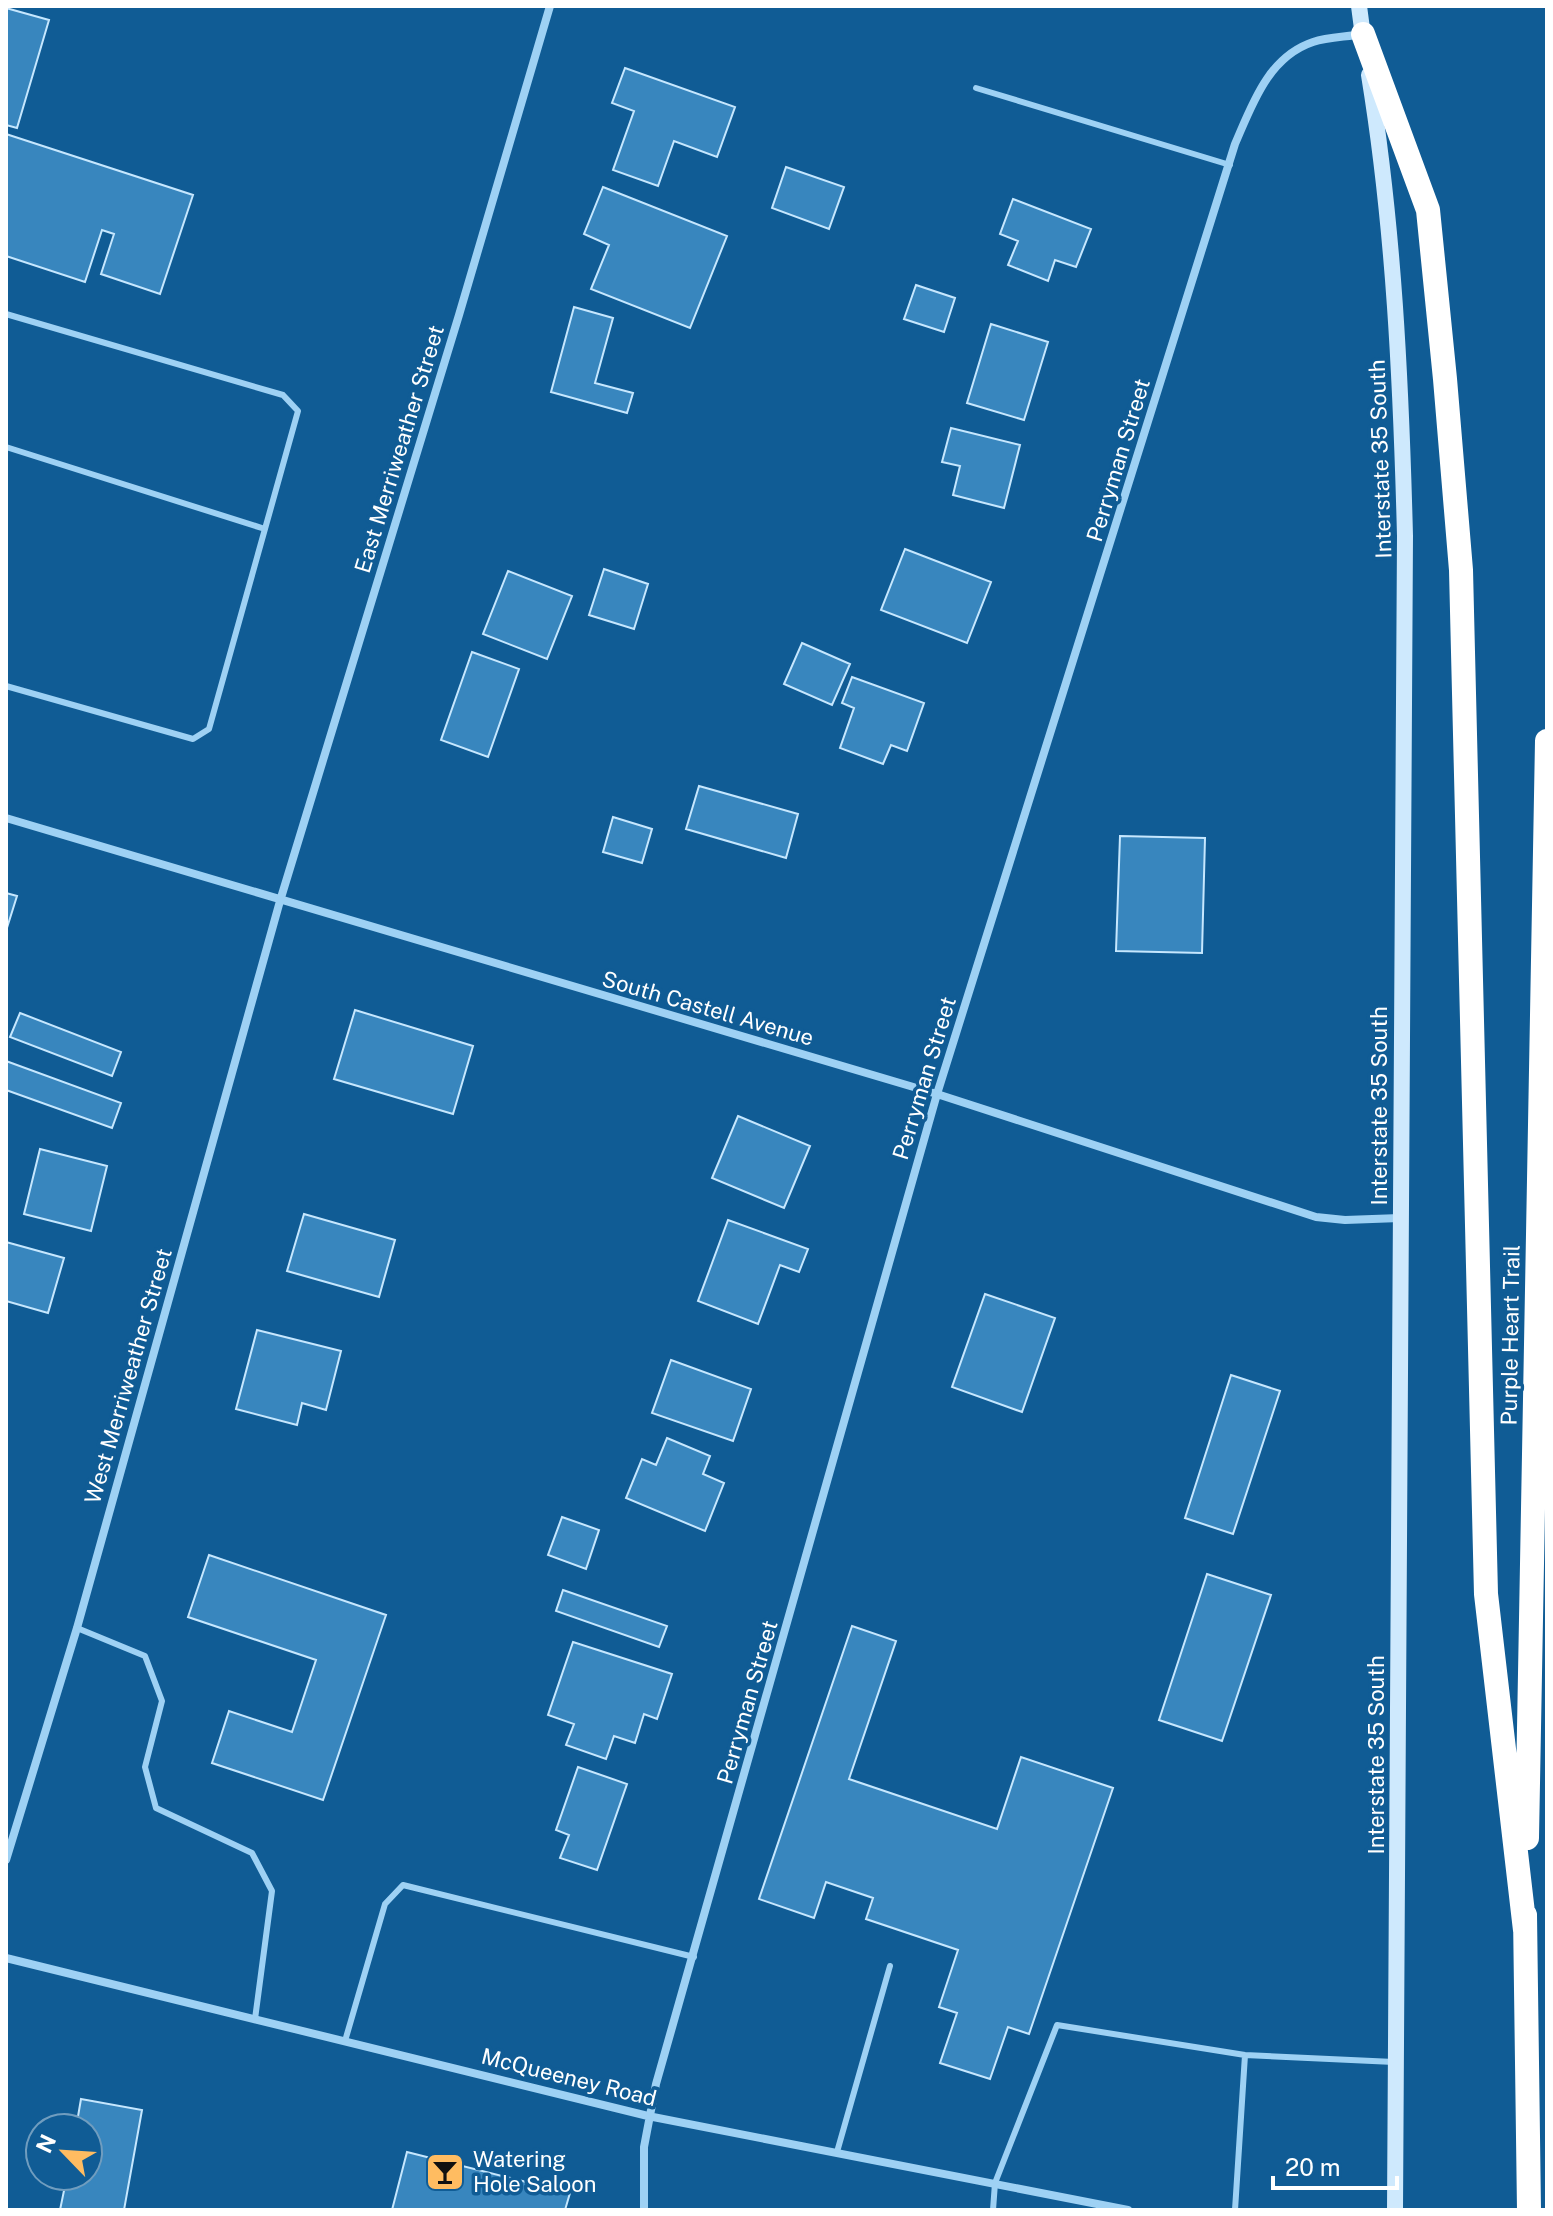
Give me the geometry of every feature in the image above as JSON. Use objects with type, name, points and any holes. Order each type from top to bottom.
[{"type":"highway","points":[[1363,34],[1428,210],[1461,570],[1486,1594],[1525,1930],[1529,2210]]},
{"type":"highway","name":"Purple Heart Trail","points":[[1525,1930],[1547,741]]},
{"type":"main road","name":"Interstate 35 South","points":[[1359,6],[1378,128],[1392,263],[1402,400],[1405,552],[1395,2210]]},
{"type":"street","name":"East Merriweather Street","points":[[280,901],[550,6]]},
{"type":"street","name":"Perryman Street","points":[[644,2210],[643,2159],[648,2116],[937,1094],[1230,165],[1254,100],[1269,74],[1292,52],[1314,42],[1363,34]]},
{"type":"street","name":"South Castell Avenue","points":[[6,818],[937,1094],[1316,1217],[1345,1220],[1400,1218]]},
{"type":"street","name":"West Merriweather Street","points":[[6,1860],[77,1628],[280,901]]},
{"type":"street","name":"McQueeney Road","points":[[6,1958],[648,2116],[1128,2210]]},
{"type":"lane","points":[[976,88],[1230,165]]},
{"type":"lane","points":[[6,314],[283,395],[298,411],[209,729],[193,739],[6,686]]},
{"type":"lane","points":[[6,447],[265,529]]},
{"type":"lane","points":[[77,1628],[145,1656],[162,1701],[145,1767],[156,1808],[252,1853],[272,1891],[255,2019]]},
{"type":"lane","points":[[345,2041],[385,1904],[403,1885],[694,1957]]},
{"type":"lane","points":[[837,2152],[890,1966]]},
{"type":"lane","points":[[993,2210],[995,2183],[1057,2025],[1245,2055],[1398,2062]]},
{"type":"lane","points":[[1235,2210],[1245,2055]]},
{"type":"building","points":[[6,8],[49,20],[17,128],[6,125]]},
{"type":"building","points":[[625,68],[735,107],[717,157],[674,141],[658,186],[613,170],[634,111],[612,103]]},
{"type":"building","points":[[6,134],[193,195],[160,294],[101,274],[114,234],[102,230],[85,282],[6,256]]},
{"type":"building","points":[[786,167],[844,187],[829,229],[772,208]]},
{"type":"building","points":[[603,187],[727,236],[690,328],[591,289],[609,245],[584,234]]},
{"type":"building","points":[[1013,199],[1091,229],[1076,267],[1055,260],[1048,281],[1008,265],[1018,241],[1000,234]]},
{"type":"building","points":[[916,285],[955,298],[944,332],[904,319]]},
{"type":"building","points":[[574,307],[613,318],[595,383],[633,393],[627,413],[551,392]]},
{"type":"building","points":[[991,324],[1048,342],[1024,420],[967,403]]},
{"type":"building","points":[[951,428],[1020,445],[1004,508],[953,495],[960,466],[942,462]]},
{"type":"building","points":[[905,549],[991,582],[967,643],[881,610]]},
{"type":"building","points":[[604,569],[648,584],[634,629],[589,615]]},
{"type":"building","points":[[508,571],[572,596],[547,659],[483,634]]},
{"type":"building","points":[[802,643],[850,664],[832,705],[784,684]]},
{"type":"building","points":[[472,652],[519,669],[488,757],[441,740]]},
{"type":"building","points":[[852,677],[924,703],[907,751],[891,745],[883,764],[840,748],[854,708],[842,703]]},
{"type":"building","points":[[699,786],[798,814],[786,858],[686,829]]},
{"type":"building","points":[[613,817],[652,829],[642,863],[603,852]]},
{"type":"building","points":[[1120,836],[1205,838],[1202,953],[1116,951]]},
{"type":"building","points":[[6,893],[17,896],[6,931]]},
{"type":"building","points":[[355,1010],[473,1046],[453,1114],[334,1079]]},
{"type":"building","points":[[20,1013],[121,1052],[112,1076],[10,1037]]},
{"type":"building","points":[[6,1061],[121,1103],[112,1128],[6,1090]]},
{"type":"building","points":[[738,1116],[810,1146],[784,1208],[712,1178]]},
{"type":"building","points":[[40,1149],[107,1166],[91,1231],[24,1214]]},
{"type":"building","points":[[304,1214],[395,1240],[379,1297],[287,1271]]},
{"type":"building","points":[[728,1220],[808,1249],[799,1272],[780,1265],[758,1324],[698,1301]]},
{"type":"building","points":[[6,1242],[64,1258],[48,1313],[6,1301]]},
{"type":"building","points":[[985,1294],[1055,1318],[1022,1412],[952,1387]]},
{"type":"building","points":[[257,1330],[341,1351],[326,1410],[302,1403],[297,1425],[236,1409]]},
{"type":"building","points":[[671,1360],[751,1389],[733,1441],[652,1413]]},
{"type":"building","points":[[1231,1375],[1280,1391],[1233,1534],[1185,1518]]},
{"type":"building","points":[[667,1438],[710,1456],[703,1474],[724,1483],[705,1531],[626,1498],[642,1459],[656,1465]]},
{"type":"building","points":[[562,1517],[599,1530],[586,1569],[548,1555]]},
{"type":"building","points":[[209,1555],[386,1615],[323,1800],[212,1763],[229,1711],[292,1732],[316,1660],[188,1617]]},
{"type":"building","points":[[1207,1574],[1271,1595],[1222,1741],[1159,1720]]},
{"type":"building","points":[[563,1590],[667,1626],[659,1647],[556,1611]]},
{"type":"building","points":[[852,1626],[896,1641],[849,1779],[997,1829],[1021,1757],[1113,1788],[1029,2034],[1008,2027],[990,2079],[940,2063],[957,2013],[939,2007],[958,1950],[866,1919],[873,1898],[826,1882],[814,1918],[759,1899]]},
{"type":"building","points":[[573,1642],[672,1674],[657,1719],[644,1714],[635,1743],[614,1736],[606,1759],[566,1745],[574,1724],[548,1715]]},
{"type":"building","points":[[578,1767],[627,1784],[597,1870],[560,1858],[569,1835],[556,1830]]},
{"type":"building","points":[[81,2099],[142,2110],[124,2210],[60,2210],[64,2192],[104,2192],[104,2112],[79,2112]]},
{"type":"building","name":"Watering Hole Saloon","points":[[407,2152],[570,2193],[565,2210],[392,2210]]},
{"type":"place","name":"Watering Hole Saloon","points":[[445,2172]]}]
